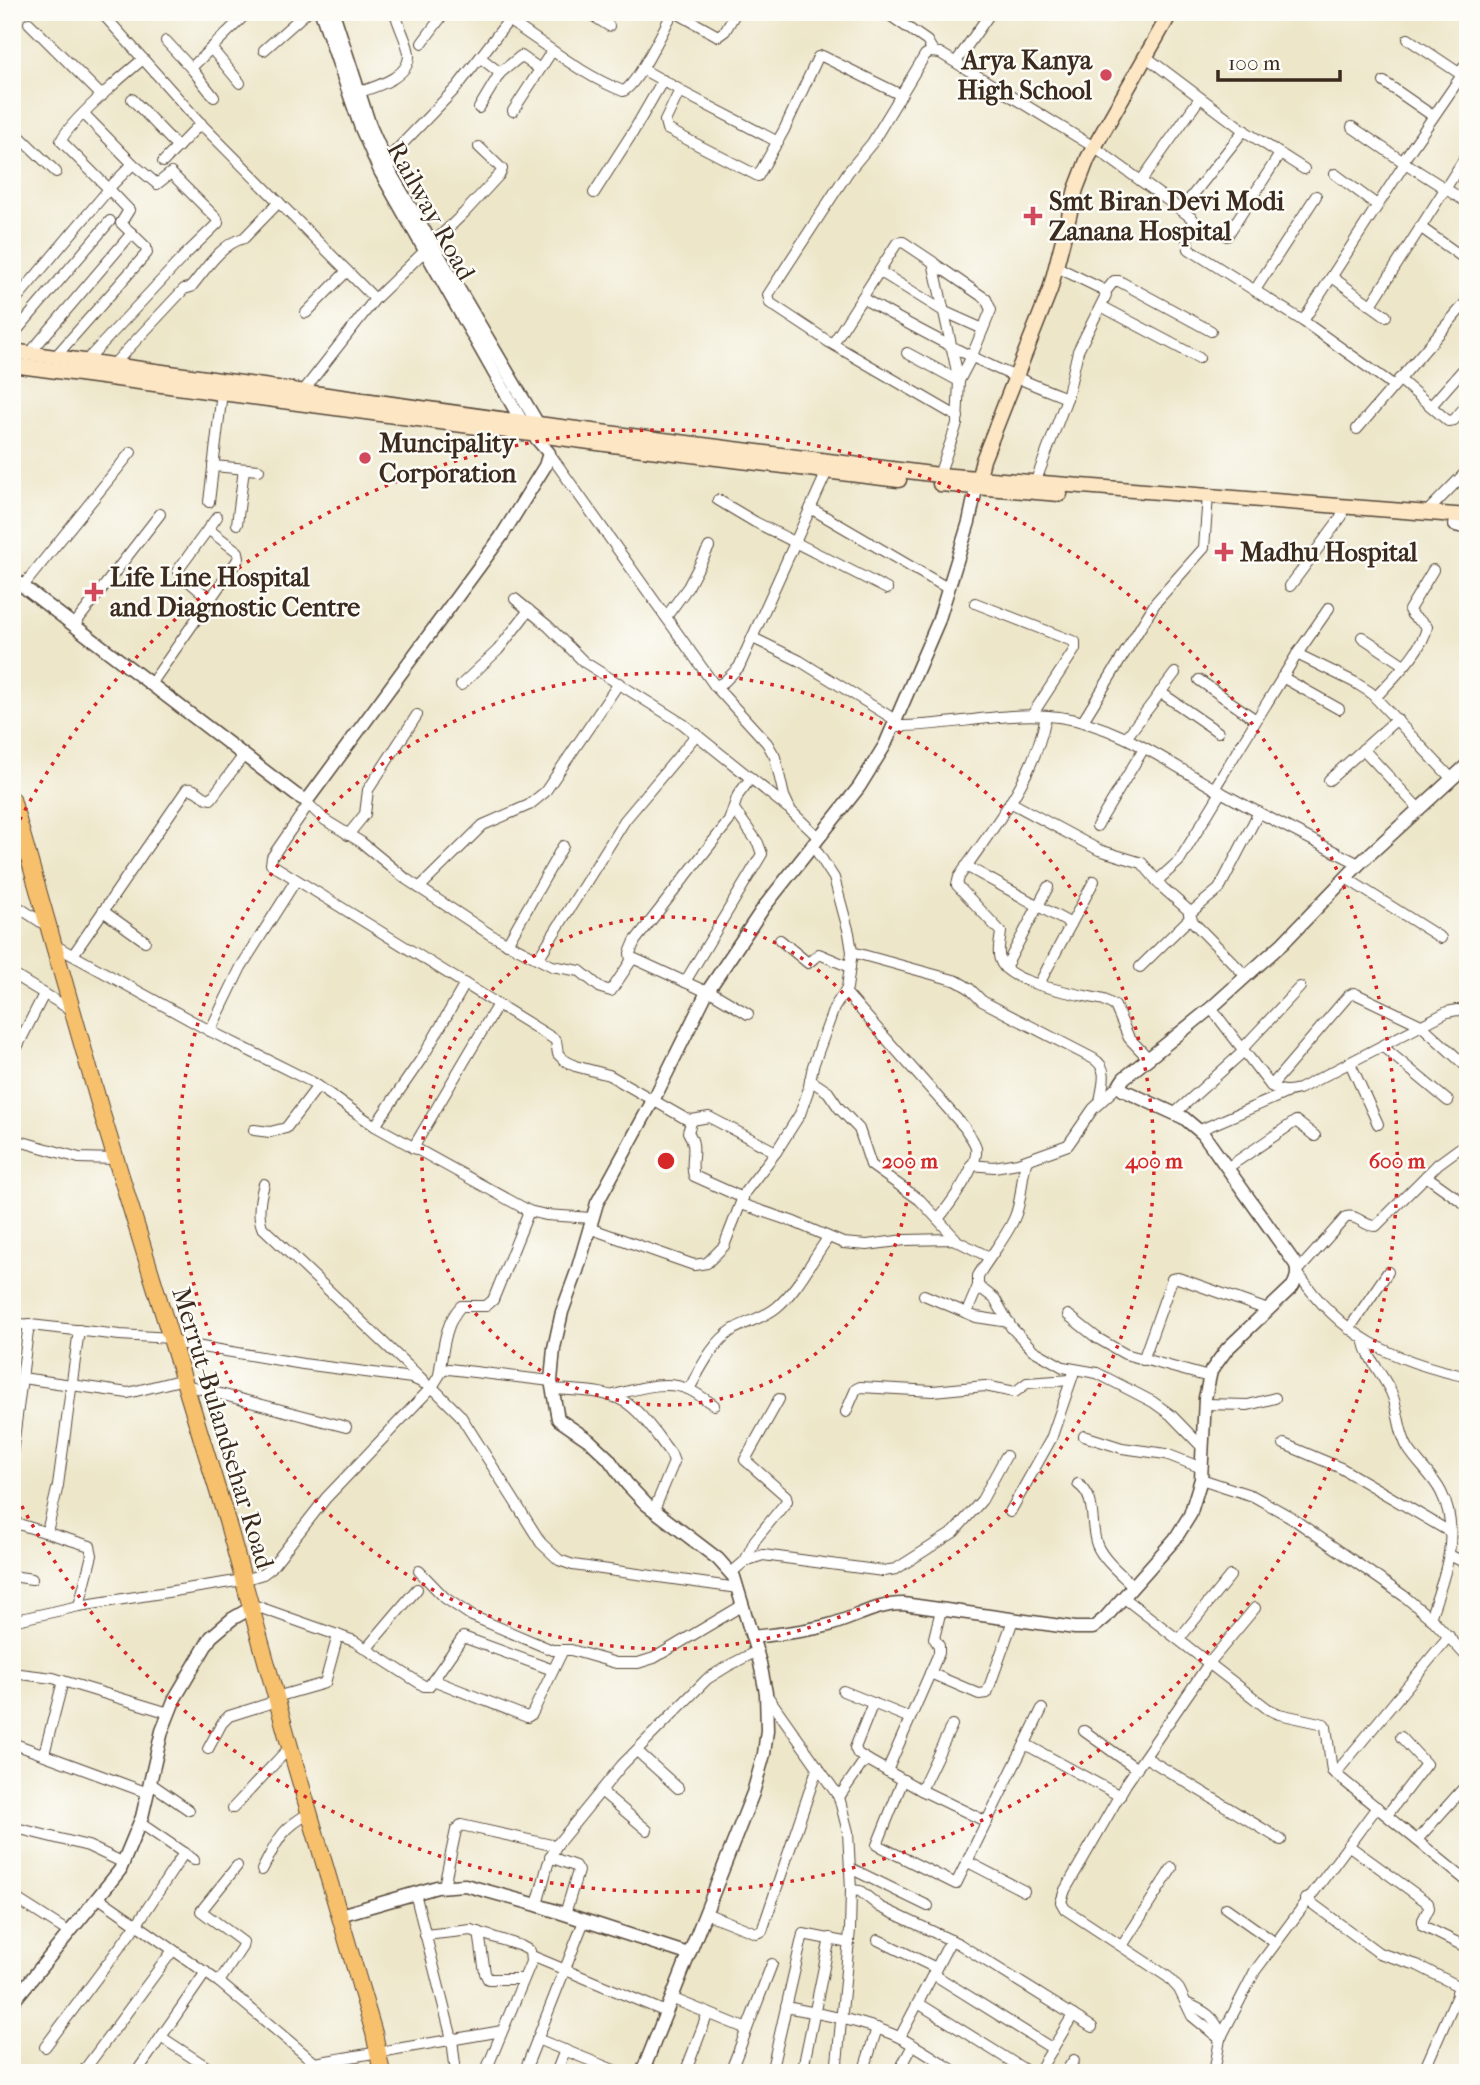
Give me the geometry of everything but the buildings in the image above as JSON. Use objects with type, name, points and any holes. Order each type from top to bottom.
[{"type":"main road","points":[[977,484],[986,450],[1057,267],[1076,189],[1094,147],[1171,12]]},
{"type":"main road","points":[[12,351],[522,422],[536,429]]},
{"type":"main road","points":[[12,365],[977,484],[1464,521]]},
{"type":"main road","points":[[830,466],[939,475],[977,484],[1035,483],[1120,494]]},
{"type":"main road","points":[[1404,516],[1426,513],[1464,521]]},
{"type":"main road","name":"Merrut-Bulandsehar Road","points":[[12,799],[15,818],[251,1606],[379,2051],[382,2073]]},
{"type":"street","points":[[101,12],[201,123],[374,299]]},
{"type":"street","points":[[191,68],[247,12]]},
{"type":"street","points":[[264,50],[307,12]]},
{"type":"street","name":"Railway Road","points":[[321,12],[332,21],[354,94],[382,165],[470,318],[522,422]]},
{"type":"street","points":[[332,21],[346,12]]},
{"type":"street","points":[[354,94],[395,77],[405,67],[409,52],[395,12]]},
{"type":"street","points":[[422,43],[445,12]]},
{"type":"street","points":[[587,12],[609,26]]},
{"type":"street","points":[[382,165],[440,107],[512,17],[552,51],[582,71],[623,92],[629,89],[642,69],[674,12],[718,36],[736,12]]},
{"type":"street","points":[[886,12],[927,41],[933,51]]},
{"type":"street","points":[[956,62],[991,12]]},
{"type":"street","points":[[1458,12],[1468,19]]},
{"type":"street","points":[[29,23],[102,96]]},
{"type":"street","points":[[1408,39],[1465,77]]},
{"type":"street","points":[[166,41],[215,97]]},
{"type":"street","points":[[211,48],[240,83]]},
{"type":"street","points":[[513,111],[552,51]]},
{"type":"street","points":[[958,417],[829,342],[770,303],[768,295],[848,172],[872,143],[926,55],[933,51],[940,52],[1094,147],[1193,219],[1187,240],[1189,249],[1396,382],[1448,421],[1468,403]]},
{"type":"street","points":[[1145,55],[1244,130],[1304,169]]},
{"type":"street","points":[[479,108],[500,73],[521,56],[540,69]]},
{"type":"street","points":[[680,91],[665,126],[758,176],[778,142],[820,56],[901,95]]},
{"type":"street","points":[[481,58],[500,73]]},
{"type":"street","points":[[55,357],[147,253],[148,249],[121,221],[130,209],[61,139],[102,96],[143,60]]},
{"type":"street","points":[[1465,77],[1461,71],[1468,61]]},
{"type":"street","points":[[642,69],[778,142]]},
{"type":"street","points":[[1303,321],[1433,116],[1465,77]]},
{"type":"street","points":[[594,192],[663,80]]},
{"type":"street","points":[[1384,82],[1433,116]]},
{"type":"street","points":[[1141,181],[1199,97]]},
{"type":"street","points":[[132,99],[178,147]]},
{"type":"street","points":[[84,114],[157,184],[170,173],[218,223],[86,361]]},
{"type":"street","points":[[163,162],[201,123]]},
{"type":"street","points":[[1352,127],[1468,203]]},
{"type":"street","points":[[12,129],[56,172]]},
{"type":"street","points":[[1181,210],[1244,130]]},
{"type":"street","points":[[304,390],[374,299],[464,213],[502,171],[479,147]]},
{"type":"street","points":[[1371,305],[1468,153]]},
{"type":"street","points":[[1227,236],[1280,154]]},
{"type":"street","points":[[12,304],[108,188],[134,164]]},
{"type":"street","points":[[1335,174],[1377,205]]},
{"type":"street","points":[[1255,290],[1315,196]]},
{"type":"street","points":[[113,365],[184,289],[190,288],[226,247],[236,239],[244,237],[279,202]]},
{"type":"street","points":[[12,336],[110,221]]},
{"type":"street","points":[[1420,227],[1468,261]]},
{"type":"street","points":[[29,354],[132,233]]},
{"type":"street","points":[[829,342],[836,340],[894,246],[900,241],[930,258],[989,302],[991,310],[959,381]]},
{"type":"street","points":[[935,264],[959,381],[958,417],[939,475]]},
{"type":"street","points":[[1057,267],[1106,291]]},
{"type":"street","points":[[306,313],[347,271]]},
{"type":"street","points":[[878,271],[945,312],[983,329]]},
{"type":"street","points":[[1332,277],[1386,316]]},
{"type":"street","points":[[1035,483],[1067,398],[1078,351],[1106,291],[1114,281],[1119,281],[1212,331]]},
{"type":"street","points":[[862,298],[954,350],[1015,379],[1067,398]]},
{"type":"street","points":[[1357,429],[1468,300]]},
{"type":"street","points":[[1101,306],[1199,358]]},
{"type":"street","points":[[470,318],[550,453],[715,686],[771,749],[791,811]]},
{"type":"street","points":[[907,353],[959,381]]},
{"type":"street","points":[[1431,406],[1468,364]]},
{"type":"street","points":[[209,502],[222,392]]},
{"type":"street","points":[[23,586],[131,453]]},
{"type":"street","points":[[550,453],[545,466],[501,537],[306,802],[271,864],[556,1041],[558,1054],[564,1060],[575,1066],[609,1075],[692,1120],[709,1117],[776,1152]]},
{"type":"street","points":[[213,466],[259,470]]},
{"type":"street","points":[[715,686],[724,682],[739,667],[830,466]]},
{"type":"street","points":[[237,524],[244,469]]},
{"type":"street","points":[[1426,513],[1468,470]]},
{"type":"street","points":[[642,2073],[744,1819],[759,1774],[767,1730],[766,1693],[757,1651],[731,1573],[718,1559],[635,1494],[600,1450],[558,1419],[551,1385],[554,1348],[562,1312],[578,1271],[597,1203],[653,1101],[708,991],[764,907],[873,767],[896,724],[938,622],[969,522],[977,484]]},
{"type":"street","points":[[718,499],[755,522],[887,589]]},
{"type":"street","points":[[1083,721],[1156,601],[1204,548],[1209,501]]},
{"type":"street","points":[[811,509],[949,589]]},
{"type":"street","points":[[1290,586],[1341,511]]},
{"type":"street","points":[[74,625],[160,514]]},
{"type":"street","points":[[210,599],[178,570],[217,517]]},
{"type":"street","points":[[151,684],[240,556],[208,528]]},
{"type":"street","points":[[666,617],[688,587],[709,547]]},
{"type":"street","points":[[1376,697],[1404,665],[1427,631],[1425,624],[1409,610],[1433,570]]},
{"type":"street","points":[[12,578],[306,802],[325,820],[419,888],[507,944],[559,968],[580,971],[606,991],[614,988],[631,961],[630,953],[635,941],[729,821],[738,795],[751,778]]},
{"type":"street","points":[[54,945],[210,1031],[318,1086],[413,1148],[529,1211],[590,1223],[694,1265],[703,1265],[713,1259],[724,1246],[742,1201],[800,1114],[834,1008],[845,992],[852,952],[837,886],[815,841],[791,811],[696,734],[584,662],[515,598]]},
{"type":"street","points":[[975,603],[1075,642],[1075,649],[1032,715]]},
{"type":"street","points":[[1157,881],[1179,861],[1256,720],[1297,653],[1329,608]]},
{"type":"street","points":[[461,685],[498,650],[530,610]]},
{"type":"street","points":[[1362,637],[1404,665]]},
{"type":"street","points":[[753,638],[800,661],[896,724],[915,727],[1032,715],[1083,721],[1103,727],[1359,864]]},
{"type":"street","points":[[971,1165],[994,1167],[1027,1160],[1068,1145],[1100,1102],[1124,1078],[1212,1008],[1283,943],[1359,864],[1462,773],[1354,681],[1297,653]]},
{"type":"street","points":[[1126,738],[1175,673]]},
{"type":"street","points":[[1282,677],[1339,709]]},
{"type":"street","points":[[1199,680],[1256,720]]},
{"type":"street","points":[[419,888],[483,825],[519,811],[545,792],[619,683]]},
{"type":"street","points":[[1160,692],[1218,732]]},
{"type":"street","points":[[348,835],[365,814],[368,790],[416,715]]},
{"type":"street","points":[[1046,716],[1036,757],[1025,780],[966,866],[957,885],[1002,932],[999,955],[1005,968],[1012,974],[1040,984],[1104,1000],[1115,1006],[1129,1038],[1148,1058]]},
{"type":"street","points":[[1329,780],[1396,719]]},
{"type":"street","points":[[538,959],[614,834],[696,734]]},
{"type":"street","points":[[1097,827],[1144,748]]},
{"type":"street","points":[[1363,749],[1419,809]]},
{"type":"street","points":[[72,955],[187,789],[193,789],[211,799],[244,755]]},
{"type":"street","points":[[1010,802],[1099,850],[1136,860],[1186,908],[1190,916],[1246,976]]},
{"type":"street","points":[[685,982],[762,854],[758,843],[733,809]]},
{"type":"street","points":[[1140,967],[1219,889],[1259,812]]},
{"type":"street","points":[[507,944],[563,846]]},
{"type":"street","points":[[966,866],[1071,924]]},
{"type":"street","points":[[1346,878],[1441,939]]},
{"type":"street","points":[[210,1031],[241,967],[296,880]]},
{"type":"street","points":[[1040,984],[1094,881]]},
{"type":"street","points":[[1005,968],[1048,887]]},
{"type":"street","points":[[12,903],[49,927]]},
{"type":"street","points":[[103,911],[145,940]]},
{"type":"street","points":[[780,940],[808,962],[819,954],[850,967]]},
{"type":"street","points":[[852,952],[964,984],[982,1000],[1100,1062],[1104,1071],[1100,1102]]},
{"type":"street","points":[[631,961],[641,960],[708,991],[748,1014]]},
{"type":"street","points":[[12,974],[75,1012]]},
{"type":"street","points":[[376,1126],[424,1055],[465,984]]},
{"type":"street","points":[[1175,1113],[1243,1050],[1300,987]]},
{"type":"street","points":[[845,992],[965,1128],[975,1145],[976,1152],[971,1165],[952,1201],[938,1219]]},
{"type":"street","points":[[1271,1086],[1350,993],[1421,1025],[1468,1068]]},
{"type":"street","points":[[12,1057],[44,994]]},
{"type":"street","points":[[413,1148],[498,1004]]},
{"type":"street","points":[[1212,1008],[1271,1086],[1279,1091],[1299,1089],[1447,1012],[1468,1011]]},
{"type":"street","points":[[1381,1046],[1448,1101]]},
{"type":"street","points":[[1350,1063],[1378,1124]]},
{"type":"street","points":[[810,1080],[828,1092],[859,1129],[871,1165],[920,1200],[956,1239],[989,1257]]},
{"type":"street","points":[[752,1637],[830,1625],[877,1606],[903,1604],[1075,1628],[1093,1628],[1183,1527],[1197,1498],[1209,1377],[1218,1359],[1293,1286],[1297,1272],[1296,1265],[1199,1130],[1175,1113],[1123,1090],[1120,1084]]},
{"type":"street","points":[[254,1130],[270,1132],[286,1128],[318,1086]]},
{"type":"street","points":[[1199,1130],[1289,1091]]},
{"type":"street","points":[[692,1120],[688,1132],[694,1141],[693,1174],[697,1179],[742,1201],[843,1243],[867,1245],[905,1240],[956,1239]]},
{"type":"street","points":[[1227,1168],[1296,1121],[1315,1136]]},
{"type":"street","points":[[12,1139],[79,1158],[116,1159]]},
{"type":"street","points":[[1297,1272],[1346,1217],[1352,1216],[1368,1226],[1376,1226],[1426,1176],[1468,1142]]},
{"type":"street","points":[[967,1312],[978,1286],[978,1276],[1015,1218],[1021,1195],[1021,1176],[1027,1160]]},
{"type":"street","points":[[1426,1176],[1468,1206]]},
{"type":"street","points":[[264,1184],[261,1199],[262,1227],[460,1415],[541,1543],[559,1560],[573,1565],[738,1588]]},
{"type":"street","points":[[439,1376],[446,1337],[454,1315],[461,1306],[486,1306],[493,1300],[529,1211]]},
{"type":"street","points":[[689,1390],[707,1357],[720,1341],[736,1328],[779,1306],[828,1238]]},
{"type":"street","points":[[1297,1272],[1319,1303],[1364,1339],[1407,1362],[1468,1377]]},
{"type":"street","points":[[1349,1329],[1388,1272]]},
{"type":"street","points":[[1143,1360],[1171,1281],[1175,1278],[1268,1310]]},
{"type":"street","points":[[978,1286],[995,1299],[1018,1335],[1033,1350],[1073,1376]]},
{"type":"street","points":[[924,1294],[976,1317],[1009,1322]]},
{"type":"street","points":[[1068,1315],[1106,1344],[1143,1360],[1209,1377]]},
{"type":"street","points":[[12,1323],[171,1340],[303,1364],[404,1377],[429,1385]]},
{"type":"street","points":[[12,1454],[29,1325]]},
{"type":"street","points":[[47,1532],[56,1496],[79,1330]]},
{"type":"street","points":[[1364,1339],[1369,1358],[1393,1398],[1407,1447],[1440,1490],[1448,1510],[1449,1555],[1443,1583],[1430,1618]]},
{"type":"street","points":[[12,1621],[79,1606],[243,1580],[263,1574],[271,1568],[326,1498],[442,1371],[449,1369],[610,1396],[634,1408],[673,1458],[673,1467],[654,1510]]},
{"type":"street","points":[[846,1412],[856,1389],[860,1387],[933,1391],[985,1386],[1015,1392],[1027,1383],[1097,1373],[1153,1402],[1171,1415],[1203,1448]]},
{"type":"street","points":[[1010,1512],[1051,1440],[1073,1376]]},
{"type":"street","points":[[22,1378],[128,1393],[185,1382],[346,1427]]},
{"type":"street","points":[[610,1396],[674,1385],[689,1390],[714,1405]]},
{"type":"street","points":[[1205,1404],[1248,1405],[1275,1398]]},
{"type":"street","points":[[745,1561],[755,1540],[788,1501],[786,1496],[745,1460],[779,1399]]},
{"type":"street","points":[[1084,1436],[1122,1448],[1166,1454],[1201,1474],[1276,1507],[1404,1596],[1449,1636],[1468,1658]]},
{"type":"street","points":[[1284,1444],[1341,1468],[1450,1532]]},
{"type":"street","points":[[731,1573],[745,1561],[763,1555],[883,1570],[896,1569],[945,1540],[960,1527],[982,1500],[1006,1456]]},
{"type":"street","points":[[1078,1483],[1085,1488],[1090,1498],[1094,1536],[1100,1551],[1133,1586]]},
{"type":"street","points":[[12,1522],[84,1543],[92,1549],[79,1606]]},
{"type":"street","points":[[1449,1555],[1468,1564]]},
{"type":"street","points":[[419,1571],[445,1598],[472,1616],[552,1650],[571,1650],[616,1663],[638,1663],[660,1656],[743,1605]]},
{"type":"street","points":[[12,1576],[32,1579]]},
{"type":"street","points":[[1179,1639],[1230,1576]]},
{"type":"street","points":[[367,1648],[416,1589]]},
{"type":"street","points":[[1123,1597],[1273,1712],[1324,1724],[1330,1767],[1335,1774],[1468,1882]]},
{"type":"street","points":[[12,2003],[99,1898],[124,1863],[140,1823],[169,1713],[211,1637],[251,1606],[338,1635],[367,1648],[424,1686],[429,1686],[463,1637],[553,1670]]},
{"type":"street","points":[[1221,2037],[1210,2014],[1186,2003],[1172,1981],[1065,1909],[1061,1902],[1137,1769],[1210,1662],[1255,1608]]},
{"type":"street","points":[[887,1771],[940,1650],[934,1638],[941,1610]]},
{"type":"street","points":[[930,1673],[979,1694],[987,1693],[1013,1620]]},
{"type":"street","points":[[208,1749],[222,1723],[229,1716],[325,1683],[338,1635]]},
{"type":"street","points":[[1335,1774],[1449,1636]]},
{"type":"street","points":[[433,1680],[527,1717],[531,1714],[563,1650]]},
{"type":"street","points":[[537,1905],[550,1857],[556,1846],[622,1765],[707,1679],[757,1651]]},
{"type":"street","points":[[12,1673],[42,1675],[169,1713]]},
{"type":"street","points":[[44,1754],[63,1681]]},
{"type":"street","points":[[843,1691],[911,1718]]},
{"type":"street","points":[[766,1693],[839,1797],[848,1832],[851,1890],[849,1943],[836,2073]]},
{"type":"street","points":[[873,1703],[855,1748],[856,1752],[921,1790],[987,1822]]},
{"type":"street","points":[[903,1780],[877,1845],[953,1883],[958,1882],[1042,1709]]},
{"type":"street","points":[[921,1790],[952,1725]]},
{"type":"street","points":[[1084,1731],[1137,1769]]},
{"type":"street","points":[[1387,1815],[1426,1764],[1401,1737]]},
{"type":"street","points":[[12,1743],[149,1788],[189,1810]]},
{"type":"street","points":[[1025,1744],[1120,1796]]},
{"type":"street","points":[[233,1808],[290,1747]]},
{"type":"street","points":[[637,1751],[678,1788]]},
{"type":"street","points":[[1145,1757],[1281,1840]]},
{"type":"street","points":[[839,1797],[862,1764],[868,1760]]},
{"type":"street","points":[[705,1913],[755,1933],[762,1931],[818,1766]]},
{"type":"street","points":[[1417,1840],[1468,1783]]},
{"type":"street","points":[[601,1791],[647,1830]]},
{"type":"street","points":[[1214,2073],[1221,2037],[1255,1971],[1377,1807]]},
{"type":"street","points":[[261,1870],[283,1831],[310,1813]]},
{"type":"street","points":[[140,1823],[194,1860]]},
{"type":"street","points":[[444,1886],[456,1830],[461,1825],[556,1846]]},
{"type":"street","points":[[12,1827],[88,1846],[124,1863]]},
{"type":"street","points":[[1348,1845],[1428,1903],[1423,1926],[1468,1948]]},
{"type":"street","points":[[45,2046],[137,1924],[184,1853]]},
{"type":"street","points":[[550,1857],[575,1866],[578,1871],[565,1914]]},
{"type":"street","points":[[968,1862],[1024,1891]]},
{"type":"street","points":[[219,1982],[243,1942],[201,1911],[237,1866]]},
{"type":"street","points":[[849,1868],[929,1906]]},
{"type":"street","points":[[1122,1946],[1172,1868]]},
{"type":"street","points":[[340,1915],[444,1886],[465,1885],[537,1905],[688,1954]]},
{"type":"street","points":[[851,1890],[860,1891],[880,1907],[951,1940],[1092,2027]]},
{"type":"street","points":[[415,1893],[452,2039],[456,2073]]},
{"type":"street","points":[[12,1896],[70,1933]]},
{"type":"street","points":[[99,1898],[206,1972],[315,2063],[502,2031]]},
{"type":"street","points":[[1307,1899],[1379,1953],[1417,1965],[1462,1992]]},
{"type":"street","points":[[1226,1908],[1274,1942]]},
{"type":"street","points":[[524,2073],[584,1921]]},
{"type":"street","points":[[425,1934],[478,1932],[521,1946],[530,1951],[532,1956],[666,2012]]},
{"type":"street","points":[[478,1932],[488,1979],[523,1979]]},
{"type":"street","points":[[771,2073],[803,1934],[849,1943]]},
{"type":"street","points":[[802,2073],[830,1938]]},
{"type":"street","points":[[878,1940],[934,1971],[1053,2049]]},
{"type":"street","points":[[900,2037],[951,1940]]},
{"type":"street","points":[[82,2073],[173,1950]]},
{"type":"street","points":[[485,2073],[532,1956]]},
{"type":"street","points":[[750,2073],[731,2070],[772,1964]]},
{"type":"street","points":[[1423,2073],[1462,1992],[1468,1970]]},
{"type":"street","points":[[136,2073],[206,1972]]},
{"type":"street","points":[[671,1998],[747,2029]]},
{"type":"street","points":[[918,2003],[1030,2073]]},
{"type":"street","points":[[786,2007],[877,2028],[900,2037],[957,2073]]},
{"type":"street","points":[[685,2073],[708,2013]]},
{"type":"street","points":[[1038,2073],[1073,2015]]},
{"type":"street","points":[[863,2073],[877,2028]]},
{"type":"street","points":[[162,2037],[216,2073]]},
{"type":"street","points":[[537,2039],[621,2073]]},
{"type":"street","points":[[898,2073],[913,2045]]},
{"type":"street","points":[[555,2073],[565,2050]]},
{"type":"street","points":[[1065,2073],[1074,2060]]},
{"type":"place","name":"Arya Kanya High School","points":[[1106,75]]},
{"type":"place","name":"Smt Biran Devi Modi Zanana Hospital","points":[[1033,216]]},
{"type":"place","name":"Muncipality Corporation","points":[[365,458]]},
{"type":"place","name":"Madhu Hospital","points":[[1224,552]]},
{"type":"place","name":"Life Line Hospital and Diagnostic Centre","points":[[94,592]]}]
